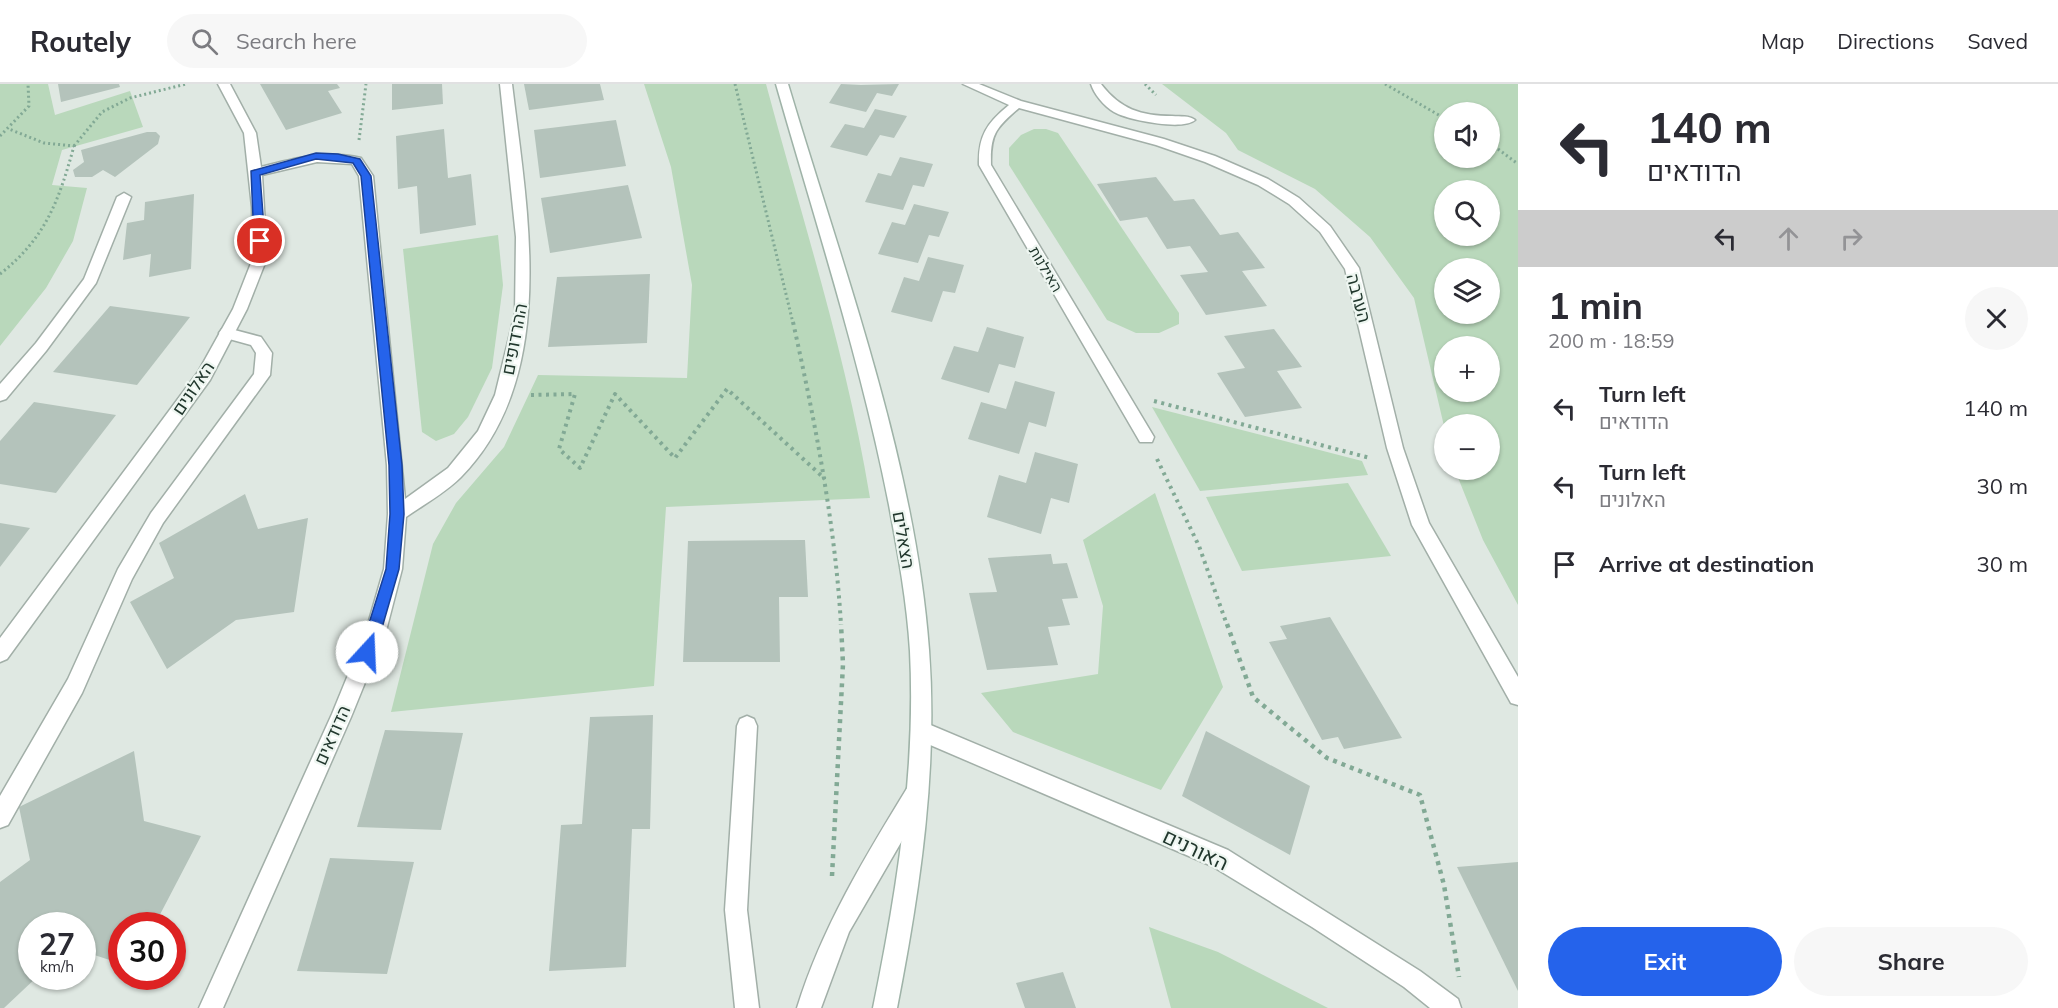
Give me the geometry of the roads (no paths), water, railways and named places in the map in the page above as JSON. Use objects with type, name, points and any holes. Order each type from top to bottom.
[{"type":"street","name":"האלונים","points":[[0,652],[204,376],[240,309],[260,258],[259,207],[250,133],[224,84]]},
{"type":"street","name":"ההרדופים","points":[[397,514],[454,473],[485,435],[503,395],[522,313],[523,237],[506,84]]},
{"type":"street","name":"הצאלים","points":[[782,84],[823,216],[892,474],[910,574],[920,667],[921,731],[918,791],[895,963],[885,1008]]},
{"type":"street","name":"הערבה","points":[[969,84],[1017,104],[1160,142],[1210,159],[1263,182],[1294,201],[1325,229],[1352,268],[1401,467],[1421,525],[1518,696]]},
{"type":"street","points":[[1096,86],[1112,105],[1121,111],[1161,121],[1189,120]]},
{"type":"street","name":"האילנות","points":[[1017,104],[992,125],[984,140],[984,165],[1146,437]]},
{"type":"street","name":"הדודאים","points":[[211,1008],[341,717],[376,631],[393,569],[397,514],[395,465],[366,176],[356,161],[338,156],[316,156],[255,173]]},
{"type":"street","points":[[0,395],[91,280],[124,197]]},
{"type":"street","points":[[0,817],[75,686],[125,575],[156,518],[262,375],[264,353],[256,341],[227,333]]},
{"type":"street","points":[[747,726],[736,910],[747,1008]]},
{"type":"street","name":"האורנים","points":[[921,731],[1220,858],[1412,979],[1449,1008]]},
{"type":"street","points":[[809,1008],[828,955],[861,884],[918,791]]}]
